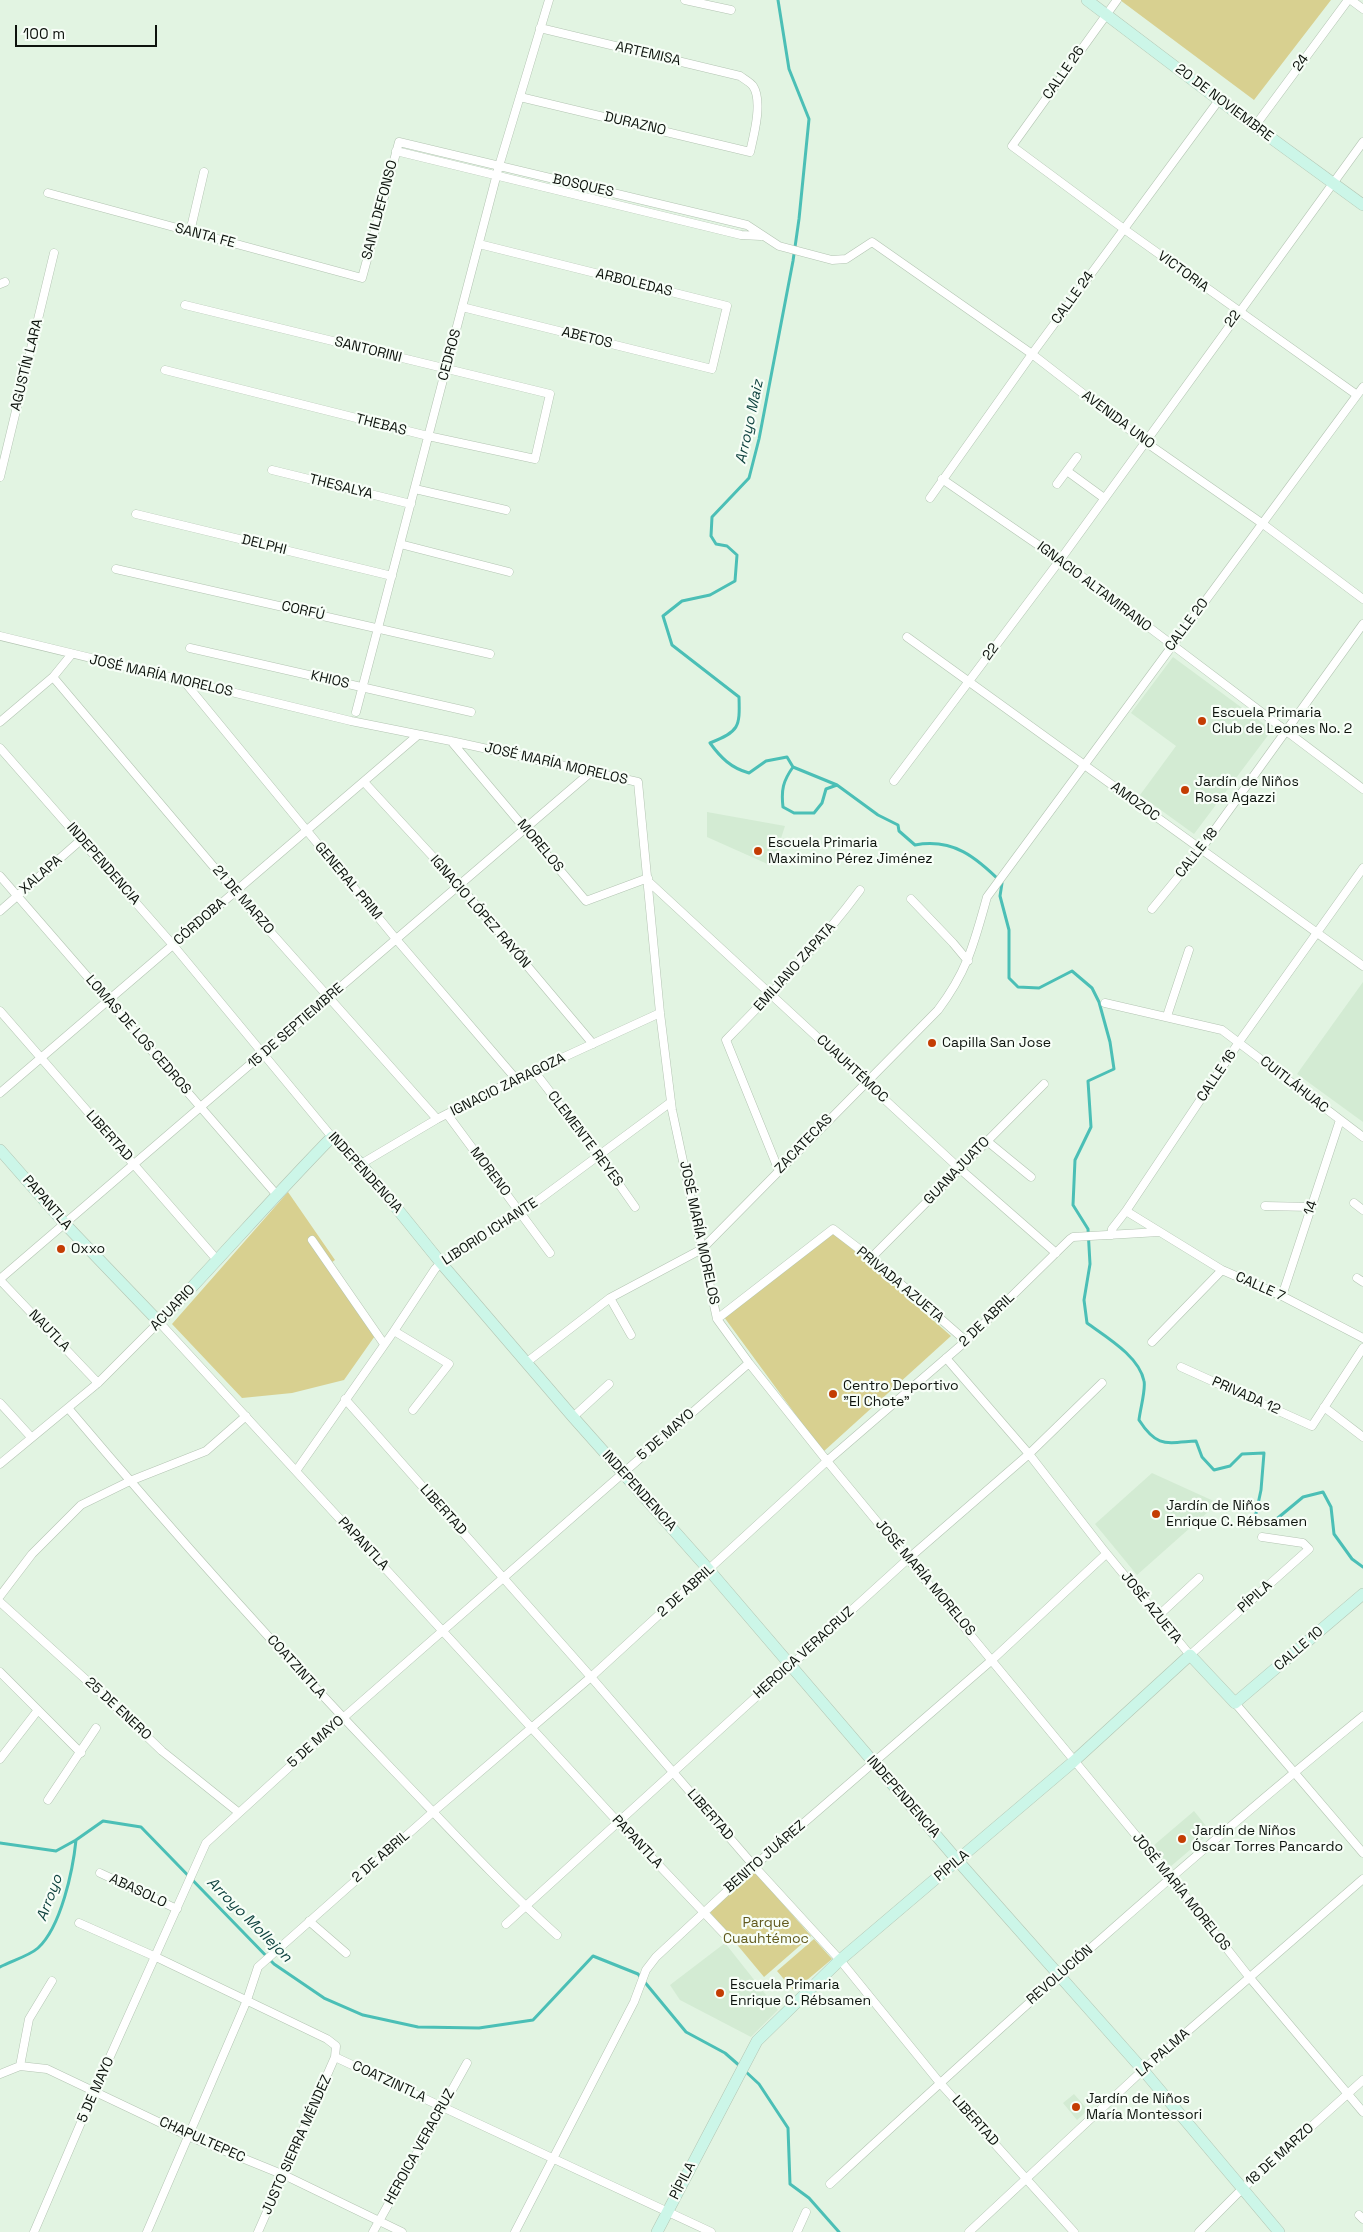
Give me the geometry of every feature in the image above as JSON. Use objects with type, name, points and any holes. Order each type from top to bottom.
[{"type":"main road","name":"20 DE NOVIEMBRE","points":[[1087,0],[1363,206]]},
{"type":"main road","name":"INDEPENDENCIA","points":[[332,1137],[360,1164],[441,1263],[573,1417],[791,1664],[873,1763],[1143,2070],[1280,2232]]},
{"type":"main road","name":"ACUARIO","points":[[159,1322],[218,1261],[276,1194],[332,1137]]},
{"type":"main road","name":"PAPANTLA","points":[[0,1150],[65,1224],[159,1322]]},
{"type":"main road","name":"CALLE 10","points":[[1235,1704],[1363,1594]]},
{"type":"main road","name":"JOSÉ AZUETA","points":[[1190,1655],[1235,1704]]},
{"type":"main road","name":"PÍPILA","points":[[657,2232],[757,2041],[840,1960],[1073,1762],[1190,1655]]},
{"type":"street","name":"CEDROS","points":[[356,712],[499,166],[549,0]]},
{"type":"street","points":[[685,0],[731,10]]},
{"type":"street","name":"CALLE 26","points":[[1012,146],[1117,0]]},
{"type":"street","points":[[1350,0],[1363,8]]},
{"type":"street","name":"24","points":[[1255,126],[1350,0]]},
{"type":"street","name":"ARTEMISA","points":[[540,28],[740,76],[753,86],[757,99],[757,121],[750,152]]},
{"type":"street","name":"DURAZNO","points":[[520,97],[750,152]]},
{"type":"street","name":"CALLE 24","points":[[930,498],[1032,354],[1219,100]]},
{"type":"street","name":"BOSQUES","points":[[399,142],[747,225],[779,246],[832,260],[846,259],[872,242]]},
{"type":"street","name":"SAN ILDEFONSO","points":[[362,278],[399,142]]},
{"type":"street","name":"22","points":[[894,781],[1060,560],[1144,441],[1363,142]]},
{"type":"street","name":"VICTORIA","points":[[1012,146],[1238,312],[1357,395]]},
{"type":"street","name":"BOSQUES","points":[[396,151],[497,174],[741,235],[764,236]]},
{"type":"street","points":[[190,232],[204,172]]},
{"type":"street","name":"SANTA FE","points":[[48,193],[362,278]]},
{"type":"street","name":"AVENIDA UNO","points":[[872,242],[1032,354],[1144,441],[1263,524],[1363,599]]},
{"type":"street","name":"ARBOLEDAS","points":[[478,244],[727,306],[712,369]]},
{"type":"street","name":"AGUSTÍN LARA","points":[[0,477],[54,253]]},
{"type":"street","name":"SANTORINI","points":[[185,305],[550,394]]},
{"type":"street","name":"ABETOS","points":[[462,307],[712,369]]},
{"type":"street","name":"THEBAS","points":[[165,370],[428,436],[535,459],[550,394]]},
{"type":"street","name":"CALLE 20","points":[[1010,863],[1263,524],[1363,386]]},
{"type":"street","points":[[1057,484],[1077,456]]},
{"type":"street","name":"THESALYA","points":[[272,470],[411,504]]},
{"type":"street","points":[[1067,471],[1104,498]]},
{"type":"street","name":"IGNACIO ALTAMIRANO","points":[[942,479],[1060,560],[1363,788]]},
{"type":"street","points":[[415,489],[506,510]]},
{"type":"street","name":"DELPHI","points":[[136,514],[392,576]]},
{"type":"street","points":[[400,544],[509,572]]},
{"type":"street","name":"CORFÚ","points":[[116,568],[490,654]]},
{"type":"street","name":"CALLE 18","points":[[1152,909],[1201,849],[1363,624]]},
{"type":"street","name":"JOSÉ MARÍA MORELOS","points":[[0,636],[71,655],[351,721],[638,782],[660,1013],[671,1102],[717,1319],[749,1363],[827,1461],[909,1558],[1073,1762],[1172,1879],[1250,1978],[1363,2112]]},
{"type":"street","name":"AMOZOC","points":[[907,637],[1363,966]]},
{"type":"street","name":"KHIOS","points":[[190,648],[471,712]]},
{"type":"street","points":[[0,722],[53,677],[71,655]]},
{"type":"street","name":"21 DE MARZO","points":[[53,677],[236,892],[437,1119]]},
{"type":"street","name":"GENERAL PRIM","points":[[183,680],[396,939],[516,1079]]},
{"type":"street","name":"CÓRDOBA","points":[[1,1090],[108,1001],[418,735]]},
{"type":"street","name":"MORELOS","points":[[451,741],[586,901],[648,880]]},
{"type":"street","name":"INDEPENDENCIA","points":[[0,748],[173,945],[264,1052],[332,1137]]},
{"type":"street","name":"15 DE SEPTIEMBRE","points":[[0,1280],[591,772]]},
{"type":"street","name":"IGNACIO LÓPEZ RAYÓN","points":[[364,782],[459,885],[593,1044]]},
{"type":"street","name":"XALAPA","points":[[0,911],[82,840]]},
{"type":"street","name":"ZACATECAS","points":[[527,1362],[610,1298],[702,1249],[865,1081],[938,1010],[956,986],[968,961],[987,897],[1010,863]]},
{"type":"street","name":"CALLE 16","points":[[1110,1235],[1112,1229],[1239,1042],[1363,868]]},
{"type":"street","name":"LOMAS DE LOS CEDROS","points":[[0,876],[276,1194]]},
{"type":"street","name":"CUAUHTÉMOC","points":[[648,880],[960,1169],[1056,1253]]},
{"type":"street","name":"EMILIANO ZAPATA","points":[[779,1170],[726,1040],[834,926],[860,890]]},
{"type":"street","points":[[911,899],[968,961]]},
{"type":"street","points":[[1167,1016],[1189,950]]},
{"type":"street","name":"CUITLÁHUAC","points":[[1105,1003],[1222,1030],[1363,1137]]},
{"type":"street","name":"LIBERTAD","points":[[0,1011],[218,1261]]},
{"type":"street","name":"IGNACIO ZARAGOZA","points":[[360,1164],[437,1119],[516,1079],[660,1013]]},
{"type":"street","name":"CLEMENTE REYES","points":[[534,1071],[600,1157],[635,1207]]},
{"type":"street","name":"GUANAJUATO","points":[[871,1258],[1044,1084]]},
{"type":"street","name":"LIBORIO ICHANTE","points":[[296,1471],[441,1263],[521,1213],[600,1157],[671,1102]]},
{"type":"street","name":"MORENO","points":[[447,1114],[550,1253]]},
{"type":"street","name":"14","points":[[1282,1296],[1340,1120]]},
{"type":"street","points":[[987,1141],[1031,1177]]},
{"type":"street","points":[[1354,1203],[1363,1210]]},
{"type":"street","points":[[1265,1206],[1311,1207]]},
{"type":"street","name":"CALLE 7","points":[[1126,1211],[1222,1270],[1282,1296],[1363,1338]]},
{"type":"street","name":"PRIVADA AZUETA","points":[[717,1319],[833,1229],[871,1258],[966,1341]]},
{"type":"street","points":[[1056,1253],[1070,1239],[1159,1232]]},
{"type":"street","points":[[312,1240],[384,1344]]},
{"type":"street","name":"2 DE ABRIL","points":[[147,2232],[247,2000],[258,1967],[433,1812],[591,1677],[827,1461],[966,1341],[1056,1253]]},
{"type":"street","points":[[1152,1342],[1222,1270]]},
{"type":"street","name":"NAUTLA","points":[[0,1280],[98,1383]]},
{"type":"street","points":[[610,1298],[631,1335]]},
{"type":"street","name":"ACUARIO","points":[[0,1464],[98,1383],[159,1322]]},
{"type":"street","name":"PAPANTLA","points":[[159,1322],[532,1726],[617,1821],[728,1938]]},
{"type":"street","points":[[394,1331],[449,1364],[413,1410]]},
{"type":"street","points":[[1363,1348],[1324,1407],[1363,1437]]},
{"type":"street","name":"JOSÉ AZUETA","points":[[946,1358],[1029,1454],[1106,1554],[1190,1655]]},
{"type":"street","name":"5 DE MAYO","points":[[34,2232],[95,2090],[206,1843],[343,1718],[749,1363]]},
{"type":"street","name":"PRIVADA 12","points":[[1181,1367],[1312,1426],[1324,1407]]},
{"type":"street","name":"HEROICA VERACRUZ","points":[[506,1924],[791,1664],[1029,1454],[1102,1383]]},
{"type":"street","points":[[573,1417],[609,1384]]},
{"type":"street","name":"LIBERTAD","points":[[345,1399],[591,1677],[754,1866],[840,1960],[940,2083],[1074,2232]]},
{"type":"street","points":[[0,1403],[31,1437]]},
{"type":"street","name":"COATZINTLA","points":[[68,1408],[130,1482],[343,1718],[525,1906],[557,1935]]},
{"type":"street","points":[[0,1596],[32,1554],[81,1505],[130,1482],[206,1451],[246,1416]]},
{"type":"street","name":"PÍPILA","points":[[1190,1655],[1309,1549],[1303,1544],[1262,1537]]},
{"type":"street","name":"BENITO JUÁREZ","points":[[515,2232],[634,2002],[646,1970],[656,1957],[702,1912],[754,1866],[992,1660],[1106,1554]]},
{"type":"street","points":[[1158,1616],[1199,1578]]},
{"type":"street","name":"25 DE ENERO","points":[[0,1602],[162,1751],[238,1812]]},
{"type":"street","points":[[0,1672],[81,1753]]},
{"type":"street","name":"JOSÉ AZUETA","points":[[1235,1704],[1363,1853]]},
{"type":"street","points":[[0,1759],[38,1710]]},
{"type":"street","name":"REVOLUCIÓN","points":[[830,2184],[1060,1975],[1294,1772],[1363,1716]]},
{"type":"street","points":[[48,1800],[96,1728]]},
{"type":"street","name":"ABASOLO","points":[[100,1873],[177,1909]]},
{"type":"street","name":"LA PALMA","points":[[969,2232],[1143,2070],[1363,1879]]},
{"type":"street","points":[[309,1921],[346,1953]]},
{"type":"street","name":"COATZINTLA","points":[[79,1922],[327,2039],[336,2046],[335,2057],[711,2232]]},
{"type":"street","points":[[20,2066],[29,2019],[52,1981]]},
{"type":"street","name":"JUSTO SIERRA MÉNDEZ","points":[[258,2232],[335,2057]]},
{"type":"street","name":"HEROICA VERACRUZ","points":[[373,2232],[467,2063]]},
{"type":"street","name":"CHAPULTEPEC","points":[[0,2074],[20,2066],[47,2069],[95,2090],[188,2136],[284,2175],[402,2232]]},
{"type":"street","name":"18 DE MARZO","points":[[1199,2232],[1242,2189],[1363,2080]]},
{"type":"street","points":[[797,2232],[806,2212]]},
{"type":"shaded area","name":"Escuela Primaria Club de Leones No. 2","points":[[1173,657],[1272,730],[1194,834],[1140,795],[1176,746],[1131,713]]},
{"type":"shaded area","name":"Escuela Primaria Maximino Pérez Jiménez","points":[[707,812],[785,826],[772,866],[707,837]]},
{"type":"shaded area","points":[[1363,982],[1363,1122],[1297,1074]]},
{"type":"shaded area","name":"Jardín de Niños Enrique C. Rébsamen","points":[[1152,1473],[1218,1503],[1137,1575],[1095,1524]]},
{"type":"shaded area","name":"Jardín de Niños Óscar Torres Pancardo","points":[[1194,1811],[1211,1832],[1170,1867],[1153,1846]]},
{"type":"shaded area","name":"Escuela Primaria Enrique C. Rébsamen","points":[[725,1943],[778,2010],[751,2037],[680,2000],[670,1985]]},
{"type":"shaded area","name":"Jardín de Niños María Montessori","points":[[1074,2094],[1088,2110],[1077,2120],[1063,2103]]},
{"type":"green space","points":[[1120,0],[1331,0],[1254,100]]},
{"type":"green space","points":[[288,1192],[335,1260],[328,1265],[377,1333],[344,1380],[292,1393],[242,1398],[172,1324]]},
{"type":"green space","name":"Centro Deportivo \"El Chote\"","points":[[833,1232],[951,1336],[823,1452],[724,1317]]},
{"type":"green space","name":"Parque Cuauhtémoc","points":[[754,1871],[811,1936],[764,1977],[709,1911]]},
{"type":"green space","points":[[814,1939],[832,1959],[794,1991],[777,1971]]},
{"type":"waterway","name":"Arroyo Maiz","points":[[778,0],[789,69],[809,119],[793,261],[759,439],[749,478],[712,517],[711,536],[716,544],[727,546],[737,555],[735,581],[710,595],[682,601],[663,616],[672,645],[739,697],[739,716],[736,727],[727,735],[710,743],[727,762],[749,773],[766,761],[787,757],[793,767],[837,785],[878,815],[898,825],[899,831],[915,845],[941,844],[952,847],[973,858],[1002,883],[1000,896],[1009,930],[1009,978],[1018,987],[1039,988],[1072,971],[1092,988],[1099,1002],[1110,1042],[1114,1069],[1088,1081],[1091,1127],[1075,1160],[1073,1205],[1088,1229],[1090,1264],[1084,1300],[1087,1323],[1121,1348],[1136,1363],[1144,1381],[1144,1394],[1139,1420],[1151,1435],[1163,1442],[1170,1443],[1196,1441],[1202,1457],[1214,1470],[1230,1466],[1242,1454],[1264,1453],[1261,1490],[1255,1518],[1273,1522],[1303,1497],[1323,1492],[1331,1507],[1334,1534],[1352,1559],[1363,1567]]},
{"type":"waterway","name":"Arroyo Maiz","points":[[793,767],[785,781],[782,796],[783,807],[794,813],[814,813],[822,803],[826,789],[837,785]]},
{"type":"waterway","name":"Arroyo Mollejon","points":[[0,1843],[56,1851],[103,1821],[141,1827],[274,1964],[324,1998],[363,2015],[418,2027],[479,2028],[533,2020],[593,1956],[638,1974],[686,2032],[725,2053],[741,2067]]},
{"type":"waterway","name":"Arroyo","points":[[0,1967],[34,1951],[46,1939],[59,1913],[69,1882],[76,1840]]},
{"type":"waterway","name":"Arroyo Mollejon","points":[[745,2071],[759,2084],[788,2128],[790,2184],[809,2198],[839,2232]]},
{"type":"place","name":"Escuela Primaria Club de Leones No. 2","points":[[1202,721]]},
{"type":"place","name":"Jardín de Niños Rosa Agazzi","points":[[1185,790]]},
{"type":"place","name":"Escuela Primaria Maximino Pérez Jiménez","points":[[758,851]]},
{"type":"place","name":"Capilla San Jose","points":[[932,1043]]},
{"type":"place","name":"Oxxo","points":[[61,1249]]},
{"type":"place","name":"Centro Deportivo \"El Chote\"","points":[[833,1394]]},
{"type":"place","name":"Jardín de Niños Enrique C. Rébsamen","points":[[1156,1514]]},
{"type":"place","name":"Jardín de Niños Óscar Torres Pancardo","points":[[1182,1839]]},
{"type":"place","name":"Escuela Primaria Enrique C. Rébsamen","points":[[720,1993]]},
{"type":"place","name":"Jardín de Niños María Montessori","points":[[1076,2107]]}]
